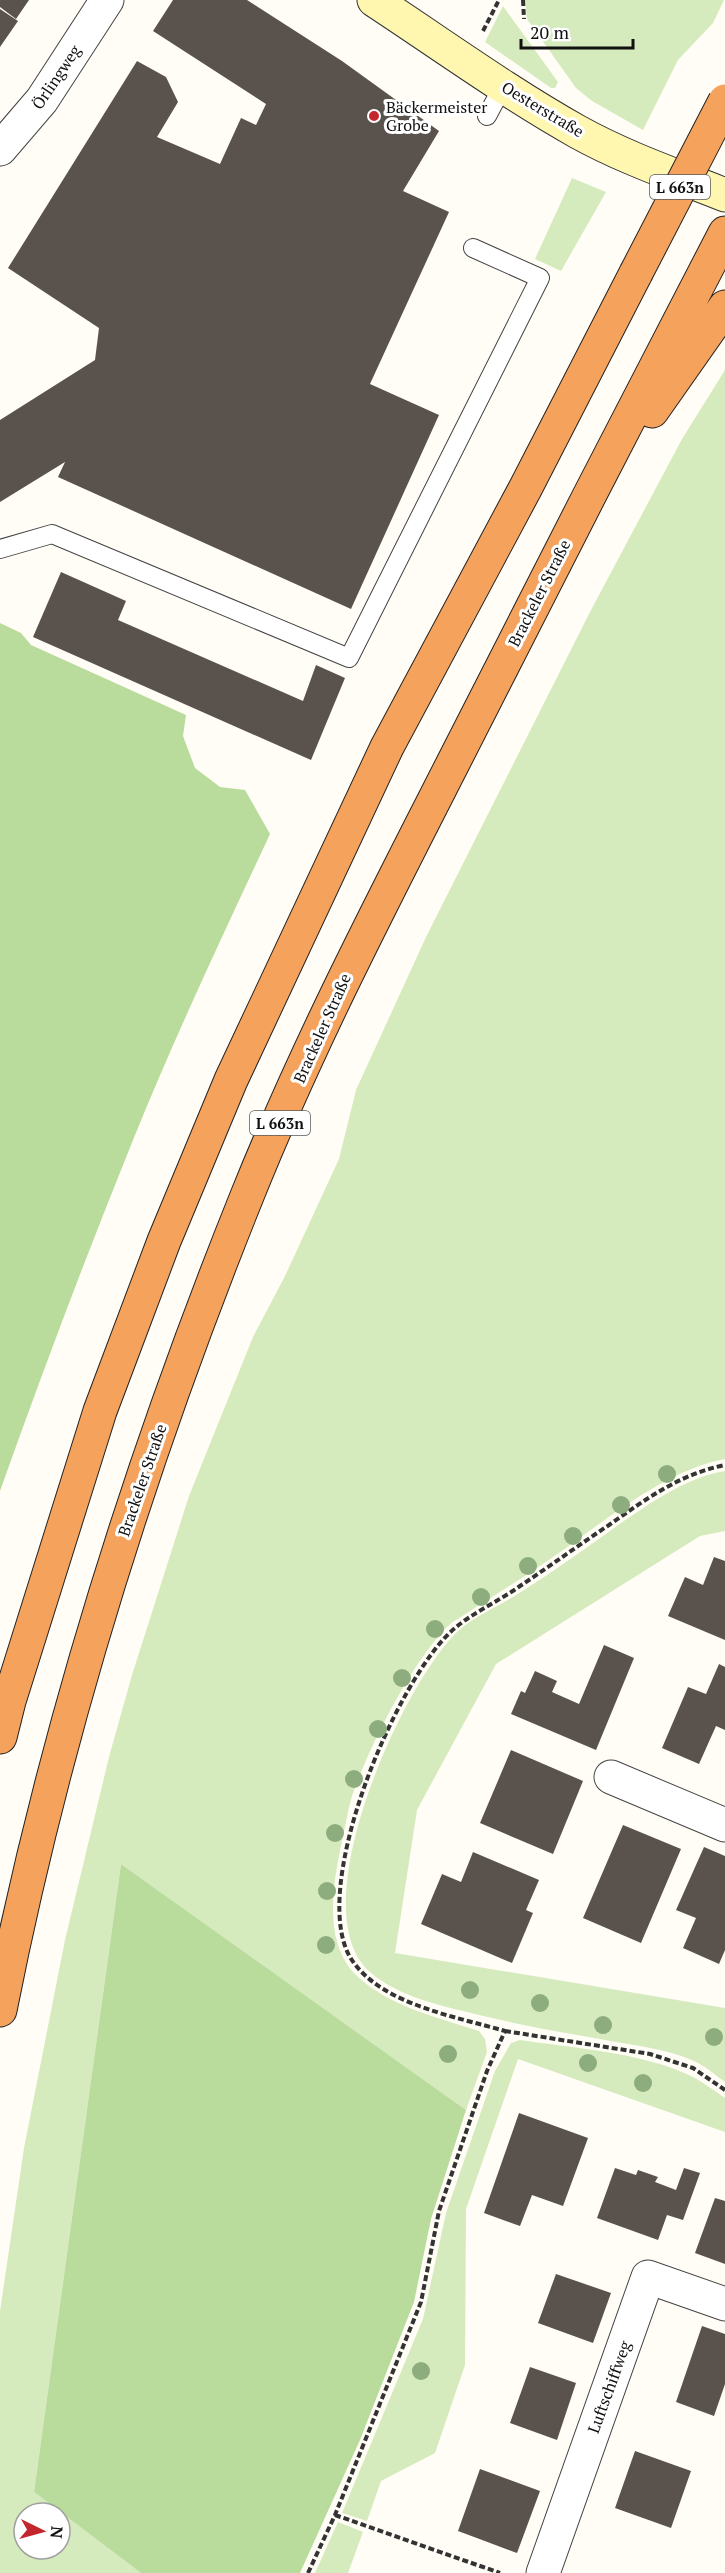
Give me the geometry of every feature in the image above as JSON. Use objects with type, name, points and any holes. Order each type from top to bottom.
[{"type":"highway","name":"L 663n","points":[[0,1737],[12,1689],[100,1411],[164,1241],[231,1080],[387,747],[526,487],[725,101]]},
{"type":"highway","name":"Brackeler Straße","points":[[0,2010],[13,1946],[69,1719],[111,1572],[159,1428],[248,1193],[348,970],[578,515],[725,233]]},
{"type":"highway","points":[[578,515],[725,307]]},
{"type":"street","name":"Örlingweg","points":[[0,149],[42,100],[107,0]]},
{"type":"street","name":"Oesterstraße","points":[[374,0],[503,86],[578,132],[620,153],[725,195]]},
{"type":"street","points":[[611,1777],[725,1825]]},
{"type":"street","name":"Luftschiffweg","points":[[543,2573],[648,2277],[725,2304]]},
{"type":"lane","points":[[487,116],[503,86]]},
{"type":"lane","points":[[0,549],[52,534],[349,658],[540,278],[473,248]]},
{"type":"path","points":[[523,0],[524,19]]},
{"type":"path","points":[[725,1465],[708,1469],[664,1487],[517,1588],[454,1628],[423,1664],[388,1729],[358,1798],[341,1872],[339,1915],[343,1944],[354,1963],[371,1981],[425,2008],[505,2031],[650,2054],[693,2068],[725,2090]]},
{"type":"path","points":[[308,2573],[335,2515],[421,2302],[439,2211],[487,2071],[505,2031]]},
{"type":"path","points":[[335,2515],[500,2573]]},
{"type":"green space","points":[[525,0],[724,0],[713,23],[678,60],[643,130],[592,101],[576,88],[527,19]]},
{"type":"green space","points":[[503,6],[558,82],[555,88],[551,88],[485,42]]},
{"type":"green space","points":[[572,178],[606,192],[561,271],[535,259]]},
{"type":"green space","points":[[725,370],[725,1459],[675,1476],[650,1490],[534,1570],[450,1624],[433,1643],[405,1684],[369,1753],[349,1806],[336,1871],[333,1908],[338,1945],[345,1961],[356,1975],[383,1995],[430,2016],[479,2031],[485,2039],[487,2052],[466,2110],[121,1864],[34,2492],[46,2501],[12,2501],[12,2561],[72,2561],[72,2521],[141,2573],[0,2573],[0,2311],[24,2148],[65,1940],[109,1757],[132,1675],[189,1496],[253,1337],[285,1276],[339,1159],[356,1090],[426,937],[590,612],[682,439]]},
{"type":"green space","points":[[0,623],[21,633],[31,645],[186,715],[183,736],[195,768],[220,787],[245,790],[270,834],[149,1101],[98,1227],[0,1491]]},
{"type":"green space","points":[[725,1471],[725,1531],[700,1536],[496,1664],[417,1810],[395,1953],[725,2008],[725,2082],[698,2063],[671,2053],[529,2026],[448,2007],[413,1996],[380,1980],[371,1973],[351,1943],[346,1902],[352,1853],[366,1800],[386,1748],[410,1700],[434,1660],[463,1627],[536,1582],[670,1491],[710,1474]]},
{"type":"green space","points":[[121,1864],[466,2110],[431,2219],[414,2302],[360,2440],[300,2573],[141,2573],[72,2521],[72,2501],[46,2501],[34,2492]]},
{"type":"green space","points":[[520,2040],[632,2057],[654,2062],[693,2077],[725,2098],[725,2132],[518,2059],[466,2209],[465,2365],[435,2453],[381,2481],[367,2521],[342,2513],[423,2319],[446,2213],[495,2071],[511,2043]]},
{"type":"green space","points":[[338,2522],[363,2532],[348,2573],[315,2573]]},
{"type":"building","points":[[0,0],[29,0],[16,19],[0,7]]},
{"type":"building","points":[[173,0],[247,0],[342,61],[439,131],[403,191],[449,212],[370,384],[439,415],[351,609],[58,477],[65,462],[0,502],[0,420],[95,360],[99,328],[8,268],[137,61],[166,77],[178,102],[157,137],[220,164],[241,118],[256,125],[266,104],[153,31]]},
{"type":"building","points":[[0,9],[18,21],[0,47]]},
{"type":"building","points":[[61,572],[126,601],[118,620],[303,701],[316,665],[345,678],[311,760],[33,637]]},
{"type":"building","points":[[714,1557],[725,1561],[725,1640],[668,1616],[685,1577],[703,1585]]},
{"type":"building","points":[[604,1645],[634,1658],[596,1750],[511,1714],[521,1691],[525,1693],[535,1671],[557,1681],[552,1692],[579,1704]]},
{"type":"building","points":[[719,1664],[725,1667],[725,1730],[716,1726],[699,1764],[662,1748],[688,1687],[706,1694]]},
{"type":"building","points":[[511,1750],[583,1781],[553,1854],[480,1823]]},
{"type":"building","points":[[623,1825],[681,1849],[641,1943],[583,1918]]},
{"type":"building","points":[[704,1847],[725,1856],[725,1950],[719,1964],[683,1948],[696,1918],[676,1910]]},
{"type":"building","points":[[473,1852],[539,1880],[526,1910],[533,1913],[512,1963],[421,1924],[442,1874],[461,1882]]},
{"type":"building","points":[[519,2113],[588,2138],[563,2206],[532,2195],[520,2226],[484,2213]]},
{"type":"building","points":[[615,2168],[636,2175],[638,2170],[658,2177],[655,2182],[676,2190],[684,2168],[700,2173],[683,2220],[667,2215],[658,2240],[597,2218]]},
{"type":"building","points":[[715,2198],[725,2201],[725,2264],[695,2253]]},
{"type":"building","points":[[556,2274],[611,2293],[593,2343],[538,2323]]},
{"type":"building","points":[[702,2326],[725,2334],[725,2384],[714,2416],[676,2402]]},
{"type":"building","points":[[530,2367],[576,2383],[557,2440],[510,2423]]},
{"type":"building","points":[[635,2451],[691,2471],[671,2528],[615,2508]]},
{"type":"building","points":[[480,2469],[540,2491],[517,2553],[458,2531]]},
{"type":"place","name":"Bäckermeister Grobe","points":[[374,116]]}]
